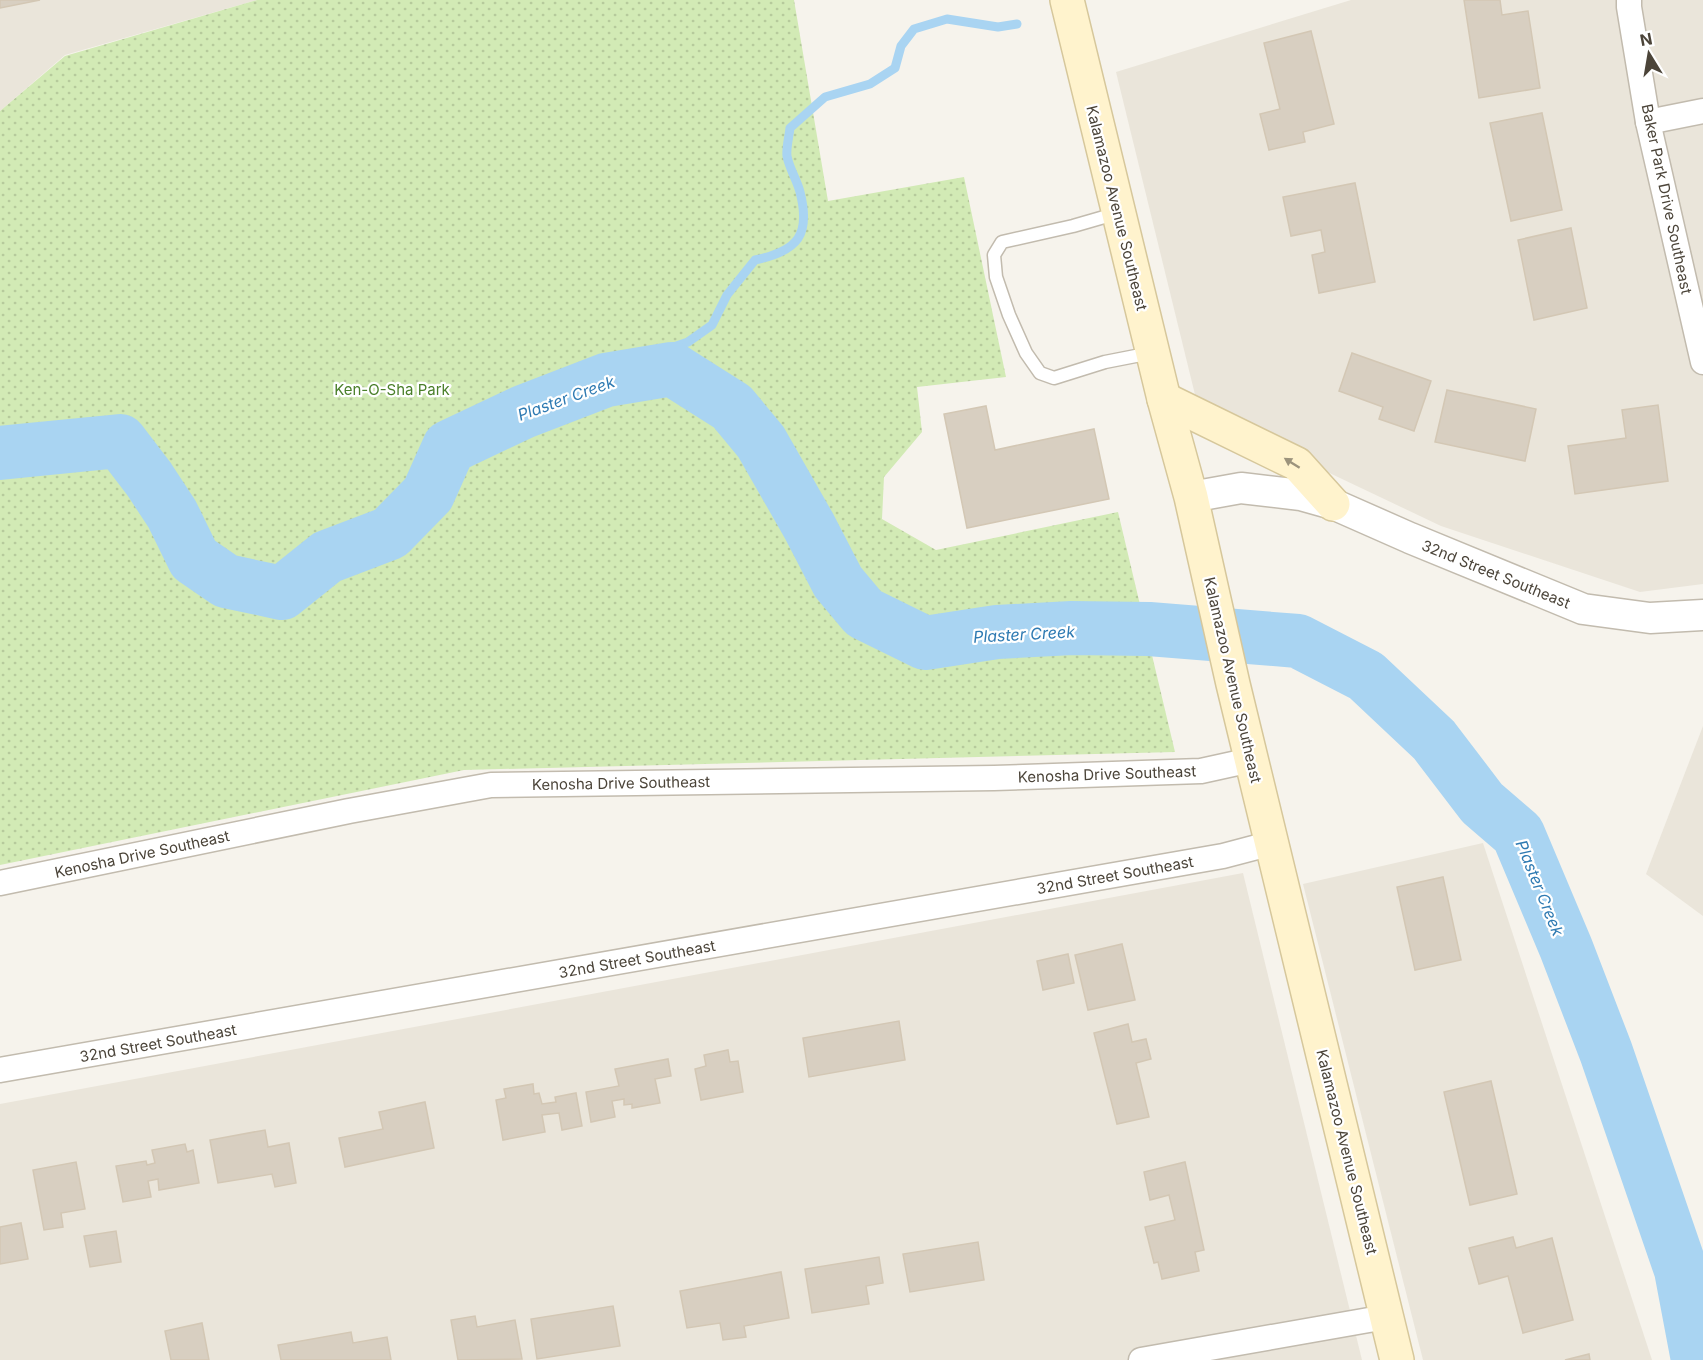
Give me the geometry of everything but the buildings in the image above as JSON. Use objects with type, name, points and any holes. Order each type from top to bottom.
[{"type":"main road","name":"Kalamazoo Avenue Southeast","points":[[1066,0],[1164,399],[1191,497],[1251,760],[1397,1360]]},
{"type":"main road","points":[[1164,399],[1297,464],[1333,504]]},
{"type":"street","name":"Baker Park Drive Southeast","points":[[1629,0],[1648,122],[1703,362]]},
{"type":"street","points":[[1648,122],[1703,111]]},
{"type":"street","name":"32nd Street Southeast","points":[[1191,497],[1241,488],[1301,495],[1333,504],[1582,609],[1650,618],[1703,615]]},
{"type":"street","name":"Kenosha Drive Southeast","points":[[0,883],[491,784],[1005,778],[1201,771],[1251,760]]},
{"type":"street","name":"32nd Street Southeast","points":[[0,1070],[1223,856],[1272,843]]},
{"type":"street","points":[[1141,1360],[1386,1317]]},
{"type":"lane","points":[[1119,213],[1002,242],[993,255],[996,277],[1009,315],[1026,353],[1040,373],[1054,378],[1105,362],[1153,352]]},
{"type":"shaded area","points":[[0,0],[257,0],[65,55],[0,111]]},
{"type":"shaded area","points":[[1351,0],[1703,0],[1703,584],[1640,592],[1441,526],[1199,411],[1116,72]]},
{"type":"shaded area","points":[[1703,726],[1703,916],[1646,874]]},
{"type":"shaded area","points":[[1483,843],[1652,1360],[1423,1360],[1303,884]]},
{"type":"shaded area","points":[[1243,873],[1362,1360],[0,1360],[0,1104]]},
{"type":"green space","name":"Ken-O-Sha Park","points":[[257,0],[794,0],[828,201],[964,177],[1006,377],[917,387],[922,432],[884,477],[882,519],[936,550],[1118,512],[1175,752],[464,770],[0,865],[0,111],[65,56]]},
{"type":"waterway","points":[[606,380],[662,351],[688,342],[712,325],[727,295],[755,260],[782,252],[798,239],[804,219],[799,188],[787,156],[790,128],[825,97],[870,84],[895,68],[901,46],[914,29],[947,19],[998,27],[1017,24]]},
{"type":"waterway","name":"Plaster Creek","points":[[0,453],[120,441],[172,514],[194,559],[226,581],[282,593],[327,557],[390,533],[428,494],[449,447],[523,412],[606,380],[672,369],[732,407],[761,442],[838,582],[864,613],[925,643],[997,632],[1072,628],[1149,629],[1298,641],[1366,676],[1434,740],[1482,803],[1518,834],[1566,948],[1606,1052],[1681,1270],[1698,1360]]}]
